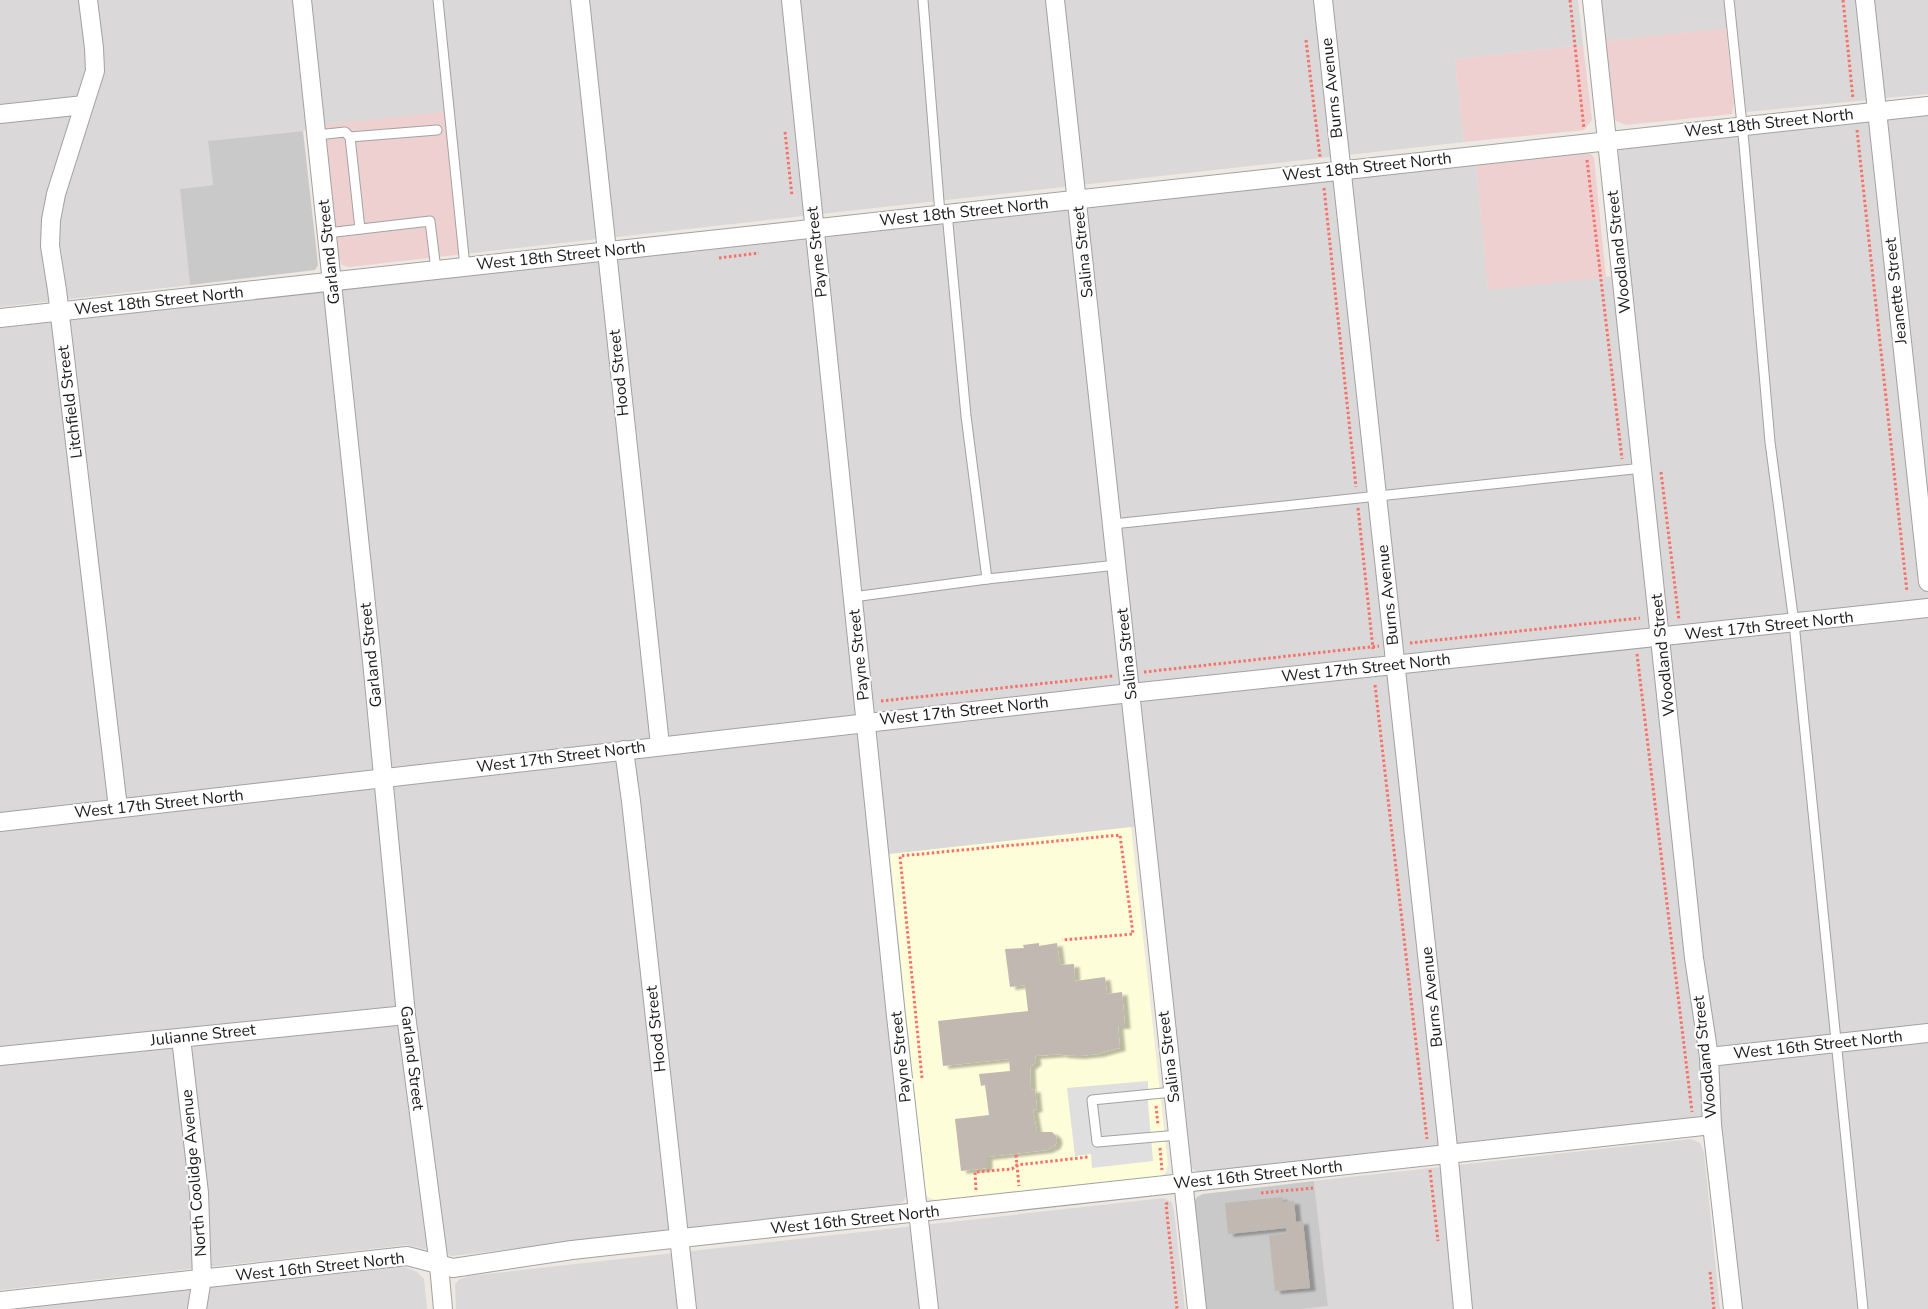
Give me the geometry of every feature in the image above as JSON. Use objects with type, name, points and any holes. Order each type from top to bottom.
[{"type":"street","name":"Litchfield Street","points":[[88,0],[95,71],[56,194],[51,220],[50,246],[60,312],[118,808]]},
{"type":"street","name":"Garland Street","points":[[302,0],[406,1015],[440,1265],[443,1309]]},
{"type":"street","name":"Hood Street","points":[[580,0],[660,745]]},
{"type":"street","name":"Payne Street","points":[[791,0],[929,1309]]},
{"type":"street","name":"Salina Street","points":[[1055,0],[1113,524],[1164,1016],[1184,1183],[1196,1309]]},
{"type":"street","name":"Burns Avenue","points":[[1323,0],[1449,1154],[1463,1309]]},
{"type":"street","name":"Woodland Street","points":[[1592,0],[1694,958],[1709,1057],[1712,1125],[1733,1309]]},
{"type":"street","name":"Jeanette Street","points":[[1864,0],[1928,582]]},
{"type":"street","points":[[0,114],[84,105]]},
{"type":"street","name":"West 18th Street North","points":[[0,318],[1928,106]]},
{"type":"street","name":"West 17th Street North","points":[[0,822],[866,722],[1928,608]]},
{"type":"street","name":"Hood Street","points":[[624,750],[687,1309]]},
{"type":"street","name":"Julianne Street","points":[[0,1056],[406,1015]]},
{"type":"street","name":"West 16th Street North","points":[[1709,1057],[1928,1033]]},
{"type":"street","name":"North Coolidge Avenue","points":[[181,1038],[198,1193],[202,1278],[197,1309]]},
{"type":"street","name":"West 16th Street North","points":[[0,1301],[406,1256],[453,1268],[572,1250],[679,1240],[1712,1125]]},
{"type":"street","points":[[60,1309],[69,1293]]},
{"type":"lane","points":[[438,0],[465,267]]},
{"type":"lane","points":[[923,0],[943,214],[966,416],[984,549],[986,579]]},
{"type":"lane","points":[[1729,0],[1770,442],[1794,623],[1863,1309]]},
{"type":"lane","points":[[350,137],[437,130]]},
{"type":"lane","points":[[317,135],[345,132],[350,137],[360,229]]},
{"type":"lane","points":[[327,233],[430,221],[436,270]]},
{"type":"lane","points":[[1113,524],[1643,468]]},
{"type":"lane","points":[[853,597],[986,579],[1117,565]]},
{"type":"lane","points":[[1173,1092],[1092,1100],[1097,1142],[1178,1135]]},
{"type":"path","points":[[1570,0],[1623,470]]},
{"type":"path","points":[[1843,0],[1907,592]]},
{"type":"path","points":[[1306,40],[1375,667]]},
{"type":"path","points":[[1640,617],[1636,651],[1694,1127]]},
{"type":"path","points":[[1367,686],[1376,684],[1438,1243]]},
{"type":"path","points":[[922,1079],[900,856],[1120,835],[1133,934],[1062,940]]},
{"type":"path","points":[[1016,1155],[1020,1192]]},
{"type":"path","points":[[977,1196],[975,1172],[1012,1169],[1017,1165],[1088,1157]]},
{"type":"path","points":[[1257,1194],[1313,1188]]},
{"type":"path","points":[[1709,1262],[1714,1309]]},
{"type":"shaded area","points":[[0,0],[1578,0],[1583,45],[1455,59],[1464,142],[464,254],[324,125],[303,131],[208,141],[213,185],[180,189],[190,285],[0,307]]},
{"type":"shaded area","points":[[1600,0],[1928,0],[1928,94],[1746,112],[1737,27],[1605,41]]},
{"type":"shaded area","points":[[1726,28],[1734,102],[1732,114],[1626,125],[1616,121],[1613,114],[1605,41]]},
{"type":"shaded area","points":[[1583,45],[1592,120],[1584,130],[1464,142],[1455,59]]},
{"type":"shaded area","points":[[448,111],[464,254],[349,267],[342,265],[339,258],[324,125]]},
{"type":"shaded area","points":[[1928,115],[1928,1309],[1741,1309],[1720,1118],[1200,1173],[1191,1168],[1188,1158],[1153,825],[869,855],[906,1195],[904,1201],[896,1205],[452,1256],[407,1245],[0,1290],[0,328],[1476,164],[1488,289],[1606,277],[1630,274],[1618,159],[1619,149],[1626,146]]},
{"type":"shaded area","points":[[303,131],[318,265],[315,270],[190,285],[180,189],[213,185],[208,141]]},
{"type":"shaded area","points":[[1584,153],[1591,154],[1594,158],[1606,277],[1488,290],[1476,164]]},
{"type":"shaded area","points":[[1131,827],[1168,1165],[1166,1172],[1161,1177],[937,1200],[929,1198],[924,1193],[890,854]]},
{"type":"shaded area","points":[[1148,1081],[1153,1161],[1092,1168],[1091,1154],[1075,1156],[1067,1088]]},
{"type":"shaded area","points":[[1691,1139],[1700,1143],[1704,1152],[1720,1309],[1302,1309],[1328,1306],[1314,1181]]},
{"type":"shaded area","points":[[1314,1181],[1328,1306],[1302,1309],[1206,1309],[1194,1202],[1197,1197],[1203,1194]]},
{"type":"shaded area","points":[[1164,1198],[1172,1202],[1174,1211],[1185,1309],[456,1309],[455,1284],[460,1279],[469,1276]]},
{"type":"shaded area","points":[[390,1266],[405,1267],[417,1272],[424,1279],[427,1309],[10,1309]]},
{"type":"building","points":[[1039,943],[1039,946],[1057,943],[1060,965],[1074,964],[1075,981],[1105,977],[1107,994],[1122,992],[1125,1026],[1118,1026],[1120,1048],[1098,1054],[1079,1056],[1062,1054],[1035,1056],[1036,1062],[1030,1067],[1031,1090],[1035,1089],[1037,1109],[1033,1110],[1037,1132],[1052,1132],[1056,1136],[1055,1146],[1047,1150],[987,1157],[987,1168],[961,1171],[955,1119],[989,1115],[985,1085],[981,1086],[979,1074],[1010,1071],[1009,1059],[943,1066],[938,1021],[1028,1011],[1025,985],[1010,987],[1005,949],[1024,948],[1023,945]]},
{"type":"building","points":[[1282,1197],[1283,1202],[1294,1201],[1296,1222],[1303,1221],[1310,1288],[1275,1291],[1269,1235],[1287,1233],[1286,1228],[1228,1234],[1225,1203]]}]
